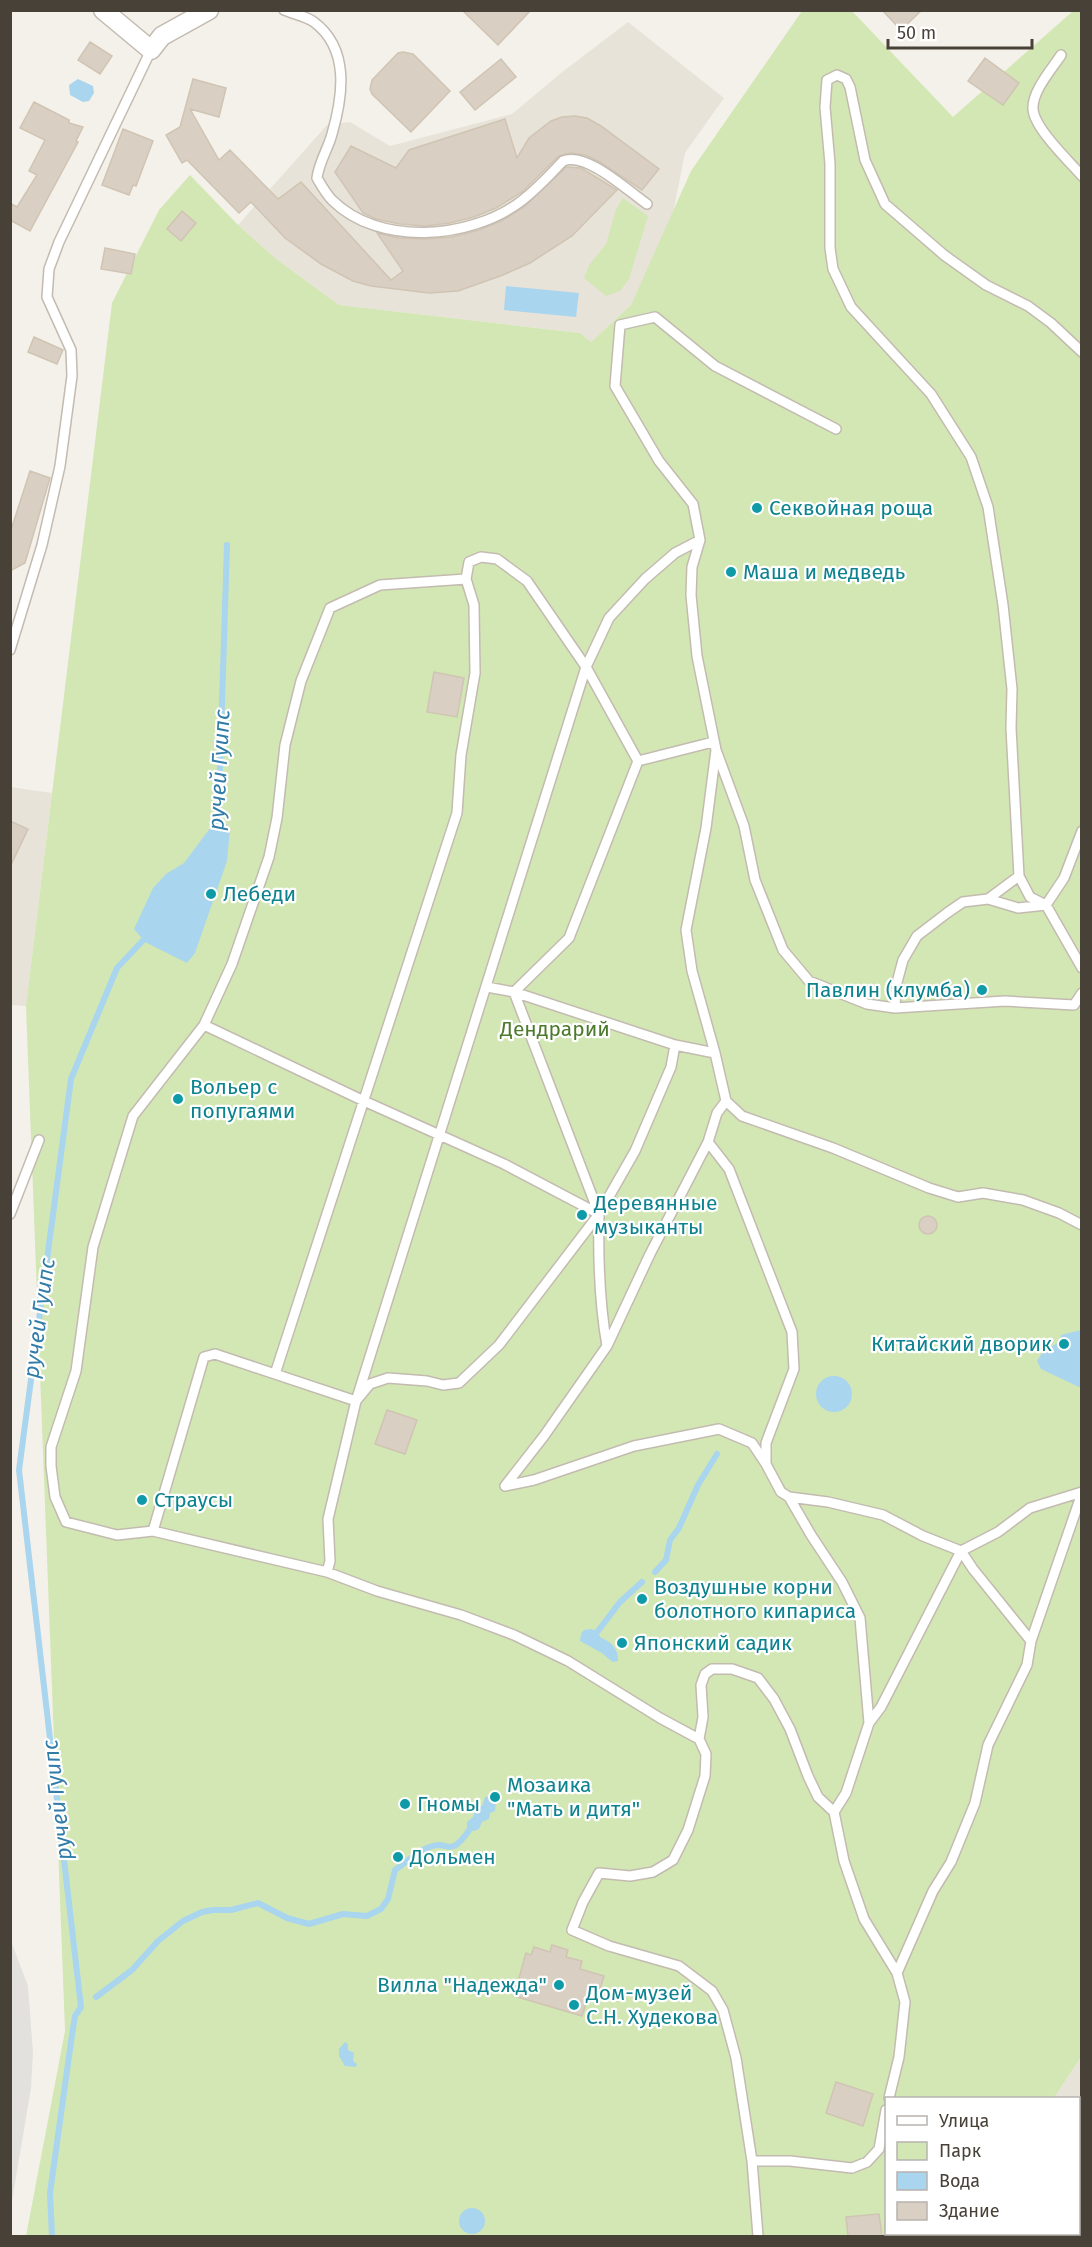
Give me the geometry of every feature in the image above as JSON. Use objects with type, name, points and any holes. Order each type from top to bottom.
[{"type":"street","points":[[103,10],[151,50],[162,36],[209,10]]},
{"type":"lane","points":[[284,10],[312,21],[329,35],[340,62],[341,93],[332,136],[319,165],[317,177],[332,200],[356,218],[386,230],[421,233],[455,230],[492,218],[519,203],[563,161],[570,158],[587,161],[647,204]]},
{"type":"lane","points":[[10,650],[42,545],[60,466],[72,376],[71,350],[47,297],[49,269],[59,242],[151,50]]},
{"type":"lane","points":[[1060,55],[1037,93],[1033,109],[1039,126],[1082,177]]},
{"type":"lane","points":[[1082,352],[1051,323],[1028,306],[986,285],[944,255],[885,204],[865,160],[850,87],[846,79],[837,75],[827,80],[825,106],[830,164],[830,248],[833,270],[850,307],[931,394],[970,457],[988,507],[1003,605],[1012,689],[1011,728],[1019,876],[1030,897],[1046,905],[1082,968]]},
{"type":"lane","points":[[836,429],[715,366],[655,317],[620,325],[615,386],[659,461],[693,504],[700,540],[692,567],[697,656],[714,746],[744,826],[755,880],[783,950],[809,981],[867,1004],[895,1008],[1005,1001],[1074,1005],[1082,993]]},
{"type":"lane","points":[[327,1572],[330,1561],[328,1519],[356,1401],[586,667],[609,618],[645,579],[675,553],[700,540]]},
{"type":"lane","points":[[275,1374],[457,813],[461,755],[475,673],[474,605],[466,579],[469,562],[481,557],[496,559],[527,581],[586,667],[638,761]]},
{"type":"lane","points":[[466,579],[380,585],[330,608],[301,681],[285,745],[277,818],[269,857],[232,964],[204,1025],[133,1116],[93,1247],[76,1371],[51,1447],[55,1497],[66,1522],[117,1535],[153,1531],[327,1572],[377,1591],[461,1615],[514,1635],[568,1661],[660,1718],[699,1739]]},
{"type":"lane","points":[[638,761],[714,746]]},
{"type":"lane","points":[[714,746],[706,828],[686,930],[692,971],[726,1101],[742,1116],[833,1148],[929,1188],[958,1197],[983,1193],[1023,1200],[1059,1213],[1082,1225]]},
{"type":"lane","points":[[514,992],[569,938],[638,761]]},
{"type":"lane","points":[[1046,905],[1064,878],[1082,831]]},
{"type":"lane","points":[[988,899],[1019,876]]},
{"type":"lane","points":[[895,1008],[896,986],[903,960],[917,936],[963,902],[988,899],[1018,908],[1046,905]]},
{"type":"lane","points":[[487,987],[514,992],[675,1044],[715,1053]]},
{"type":"lane","points":[[514,992],[599,1214],[600,1308],[607,1346]]},
{"type":"lane","points":[[204,1025],[504,1164],[599,1214]]},
{"type":"lane","points":[[356,1401],[370,1384],[388,1378],[427,1381],[443,1385],[459,1383],[499,1345],[599,1214],[635,1150],[671,1067],[675,1044]]},
{"type":"lane","points":[[726,1101],[717,1113],[708,1142],[650,1254],[607,1346],[544,1436],[505,1486],[534,1480],[634,1446],[719,1429],[752,1443],[781,1492],[789,1497],[828,1502],[882,1515],[923,1536],[961,1551],[1031,1641]]},
{"type":"lane","points":[[10,1214],[39,1140]]},
{"type":"lane","points":[[708,1142],[729,1168],[792,1332],[794,1370],[766,1443],[766,1464]]},
{"type":"lane","points":[[153,1531],[204,1357],[215,1354],[356,1401]]},
{"type":"lane","points":[[834,1812],[846,1793],[869,1723],[881,1707],[961,1551],[998,1533],[1030,1508],[1082,1492]]},
{"type":"lane","points":[[897,1973],[933,1891],[951,1862],[975,1803],[988,1745],[1027,1665],[1031,1641],[1082,1492]]},
{"type":"lane","points":[[789,1497],[842,1582],[860,1618],[869,1723]]},
{"type":"lane","points":[[758,2236],[752,2161],[736,2058],[723,2010],[712,1991],[679,1966],[609,1946],[572,1930],[583,1902],[599,1873],[630,1876],[653,1872],[673,1860],[688,1830],[705,1776],[706,1754],[699,1739],[703,1717],[701,1685],[705,1674],[712,1670],[732,1669],[758,1678],[774,1698],[790,1729],[807,1776],[818,1797],[834,1812],[844,1861],[864,1919],[897,1973],[905,2002],[899,2057],[889,2097]]},
{"type":"lane","points":[[752,2161],[790,2161],[852,2168],[867,2162],[879,2149],[885,2116]]},
{"type":"shaded area","points":[[628,22],[724,98],[685,153],[672,218],[631,305],[591,342],[580,333],[339,305],[275,258],[238,225],[327,125],[350,122],[390,146],[512,114]]},
{"type":"shaded area","points":[[10,787],[52,793],[26,1006],[11,1005]]},
{"type":"shaded area","points":[[11,1941],[28,1986],[33,2053],[31,2088],[11,2207]]},
{"type":"shaded area","points":[[1081,2057],[1081,2236],[1064,2235],[1080,2235],[1080,2097],[1055,2097]]},
{"type":"green space","name":"Дендрарий","points":[[802,11],[852,11],[953,117],[1073,11],[1081,11],[1081,2057],[1055,2097],[885,2097],[885,2235],[1066,2236],[26,2236],[65,2031],[26,1006],[112,303],[159,210],[190,175],[238,225],[275,258],[339,305],[580,333],[591,342],[631,305],[691,171]]},
{"type":"green space","points":[[623,198],[648,216],[629,279],[620,291],[606,296],[584,278],[589,265],[606,244],[616,209]]},
{"type":"water","points":[[78,79],[93,86],[94,93],[89,101],[83,102],[70,95],[69,85]]},
{"type":"water","points":[[506,286],[579,293],[576,317],[504,310]]},
{"type":"water","points":[[224,821],[230,829],[227,861],[195,953],[187,963],[145,942],[134,929],[153,888],[166,874],[184,863],[214,823]]},
{"type":"water","points":[[1081,1330],[1081,1388],[1041,1369],[1037,1361],[1047,1345],[1051,1347],[1060,1341],[1061,1335]]},
{"type":"water","points":[[834,1376],[846,1382],[852,1394],[846,1406],[834,1412],[822,1406],[816,1394],[822,1382]]},
{"type":"water","points":[[584,1630],[598,1631],[600,1637],[613,1646],[617,1652],[618,1661],[613,1662],[580,1641]]},
{"type":"water","points":[[485,1797],[496,1802],[495,1811],[490,1813],[489,1819],[482,1822],[479,1829],[474,1831],[467,1827],[467,1822],[473,1817],[476,1807],[482,1806]]},
{"type":"water","points":[[345,2042],[348,2044],[348,2050],[354,2053],[353,2061],[357,2064],[356,2067],[345,2066],[339,2056],[339,2049]]},
{"type":"water","points":[[472,2208],[481,2212],[485,2221],[481,2230],[472,2234],[463,2230],[459,2221],[463,2212]]},
{"type":"building","points":[[462,10],[531,10],[498,45]]},
{"type":"building","points":[[882,10],[922,10],[901,30]]},
{"type":"building","points":[[90,42],[112,56],[100,74],[78,60]]},
{"type":"building","points":[[398,53],[413,54],[450,91],[411,132],[372,94],[370,89],[372,80]]},
{"type":"building","points":[[985,58],[1019,83],[1003,105],[968,81]]},
{"type":"building","points":[[501,59],[516,77],[475,110],[460,92]]},
{"type":"building","points":[[193,79],[226,88],[219,117],[190,109],[219,160],[230,150],[278,199],[301,182],[391,280],[403,271],[377,233],[398,238],[425,239],[452,237],[479,230],[503,220],[524,207],[566,167],[581,168],[617,190],[572,236],[530,263],[503,275],[458,291],[429,293],[371,286],[353,281],[321,264],[285,238],[251,202],[239,213],[187,160],[182,163],[166,135],[180,127]]},
{"type":"building","points":[[34,102],[69,120],[69,123],[83,127],[76,141],[78,142],[30,231],[10,220],[10,203],[17,207],[37,175],[29,171],[45,140],[20,128]]},
{"type":"building","points":[[575,116],[587,118],[601,126],[659,169],[642,190],[598,161],[585,155],[571,153],[559,156],[522,192],[496,208],[474,217],[425,226],[376,219],[363,213],[335,172],[351,146],[396,168],[409,150],[505,119],[517,158],[529,138],[551,121]]},
{"type":"building","points":[[123,129],[153,141],[136,186],[133,185],[129,195],[102,185]]},
{"type":"building","points":[[182,211],[196,223],[181,241],[167,229]]},
{"type":"building","points":[[105,248],[135,254],[131,274],[101,269]]},
{"type":"building","points":[[34,337],[63,350],[57,364],[28,352]]},
{"type":"building","points":[[30,471],[50,478],[25,563],[10,571],[10,533]]},
{"type":"building","points":[[434,672],[464,678],[457,717],[427,712]]},
{"type":"building","points":[[10,821],[28,829],[10,867]]},
{"type":"building","points":[[924,1216],[932,1216],[937,1221],[935,1232],[924,1234],[919,1229],[919,1221]]},
{"type":"building","points":[[387,1410],[417,1420],[405,1454],[375,1444]]},
{"type":"building","name":"Вилла \"Надежда\"","points":[[552,1945],[568,1950],[566,1957],[582,1961],[580,1969],[604,1976],[598,1996],[589,1994],[582,2016],[514,1996],[526,1953],[531,1955],[534,1947],[550,1952]]},
{"type":"building","points":[[836,2082],[873,2094],[863,2126],[826,2113]]},
{"type":"building","points":[[879,2214],[882,2236],[848,2236],[846,2217]]},
{"type":"waterway","name":"ручей Гуипс","points":[[218,829],[227,545]]},
{"type":"waterway","name":"ручей Гуипс","points":[[52,2236],[50,2193],[75,2016],[81,2007],[19,1470],[71,1079],[117,968],[149,934]]},
{"type":"waterway","points":[[655,1572],[666,1560],[670,1540],[679,1528],[698,1485],[717,1454]]},
{"type":"waterway","points":[[598,1631],[620,1602],[642,1582]]},
{"type":"waterway","points":[[96,1997],[132,1970],[158,1941],[183,1921],[202,1912],[231,1910],[258,1903],[287,1918],[309,1924],[343,1914],[367,1916],[381,1909],[388,1899],[395,1870],[427,1848],[435,1845],[452,1847],[470,1829]]},
{"type":"place","name":"Секвойная роща","points":[[757,508]]},
{"type":"place","name":"Маша и медведь","points":[[731,572]]},
{"type":"place","name":"Лебеди","points":[[211,894]]},
{"type":"place","name":"Павлин (клумба)","points":[[982,990]]},
{"type":"place","name":"Вольер с попугаями","points":[[178,1099]]},
{"type":"place","name":"Деревянные музыканты","points":[[582,1215]]},
{"type":"place","name":"Китайский дворик","points":[[1064,1344]]},
{"type":"place","name":"Страусы","points":[[142,1500]]},
{"type":"place","name":"Воздушные корни болотного кипариса","points":[[642,1599]]},
{"type":"place","name":"Японский садик","points":[[622,1643]]},
{"type":"place","name":"Мозаика \"Мать и дитя\"","points":[[495,1797]]},
{"type":"place","name":"Гномы","points":[[405,1804]]},
{"type":"place","name":"Дольмен","points":[[398,1857]]},
{"type":"place","name":"Вилла \"Надежда\"","points":[[559,1985]]},
{"type":"place","name":"Дом-музей С.Н. Худекова","points":[[574,2005]]}]
